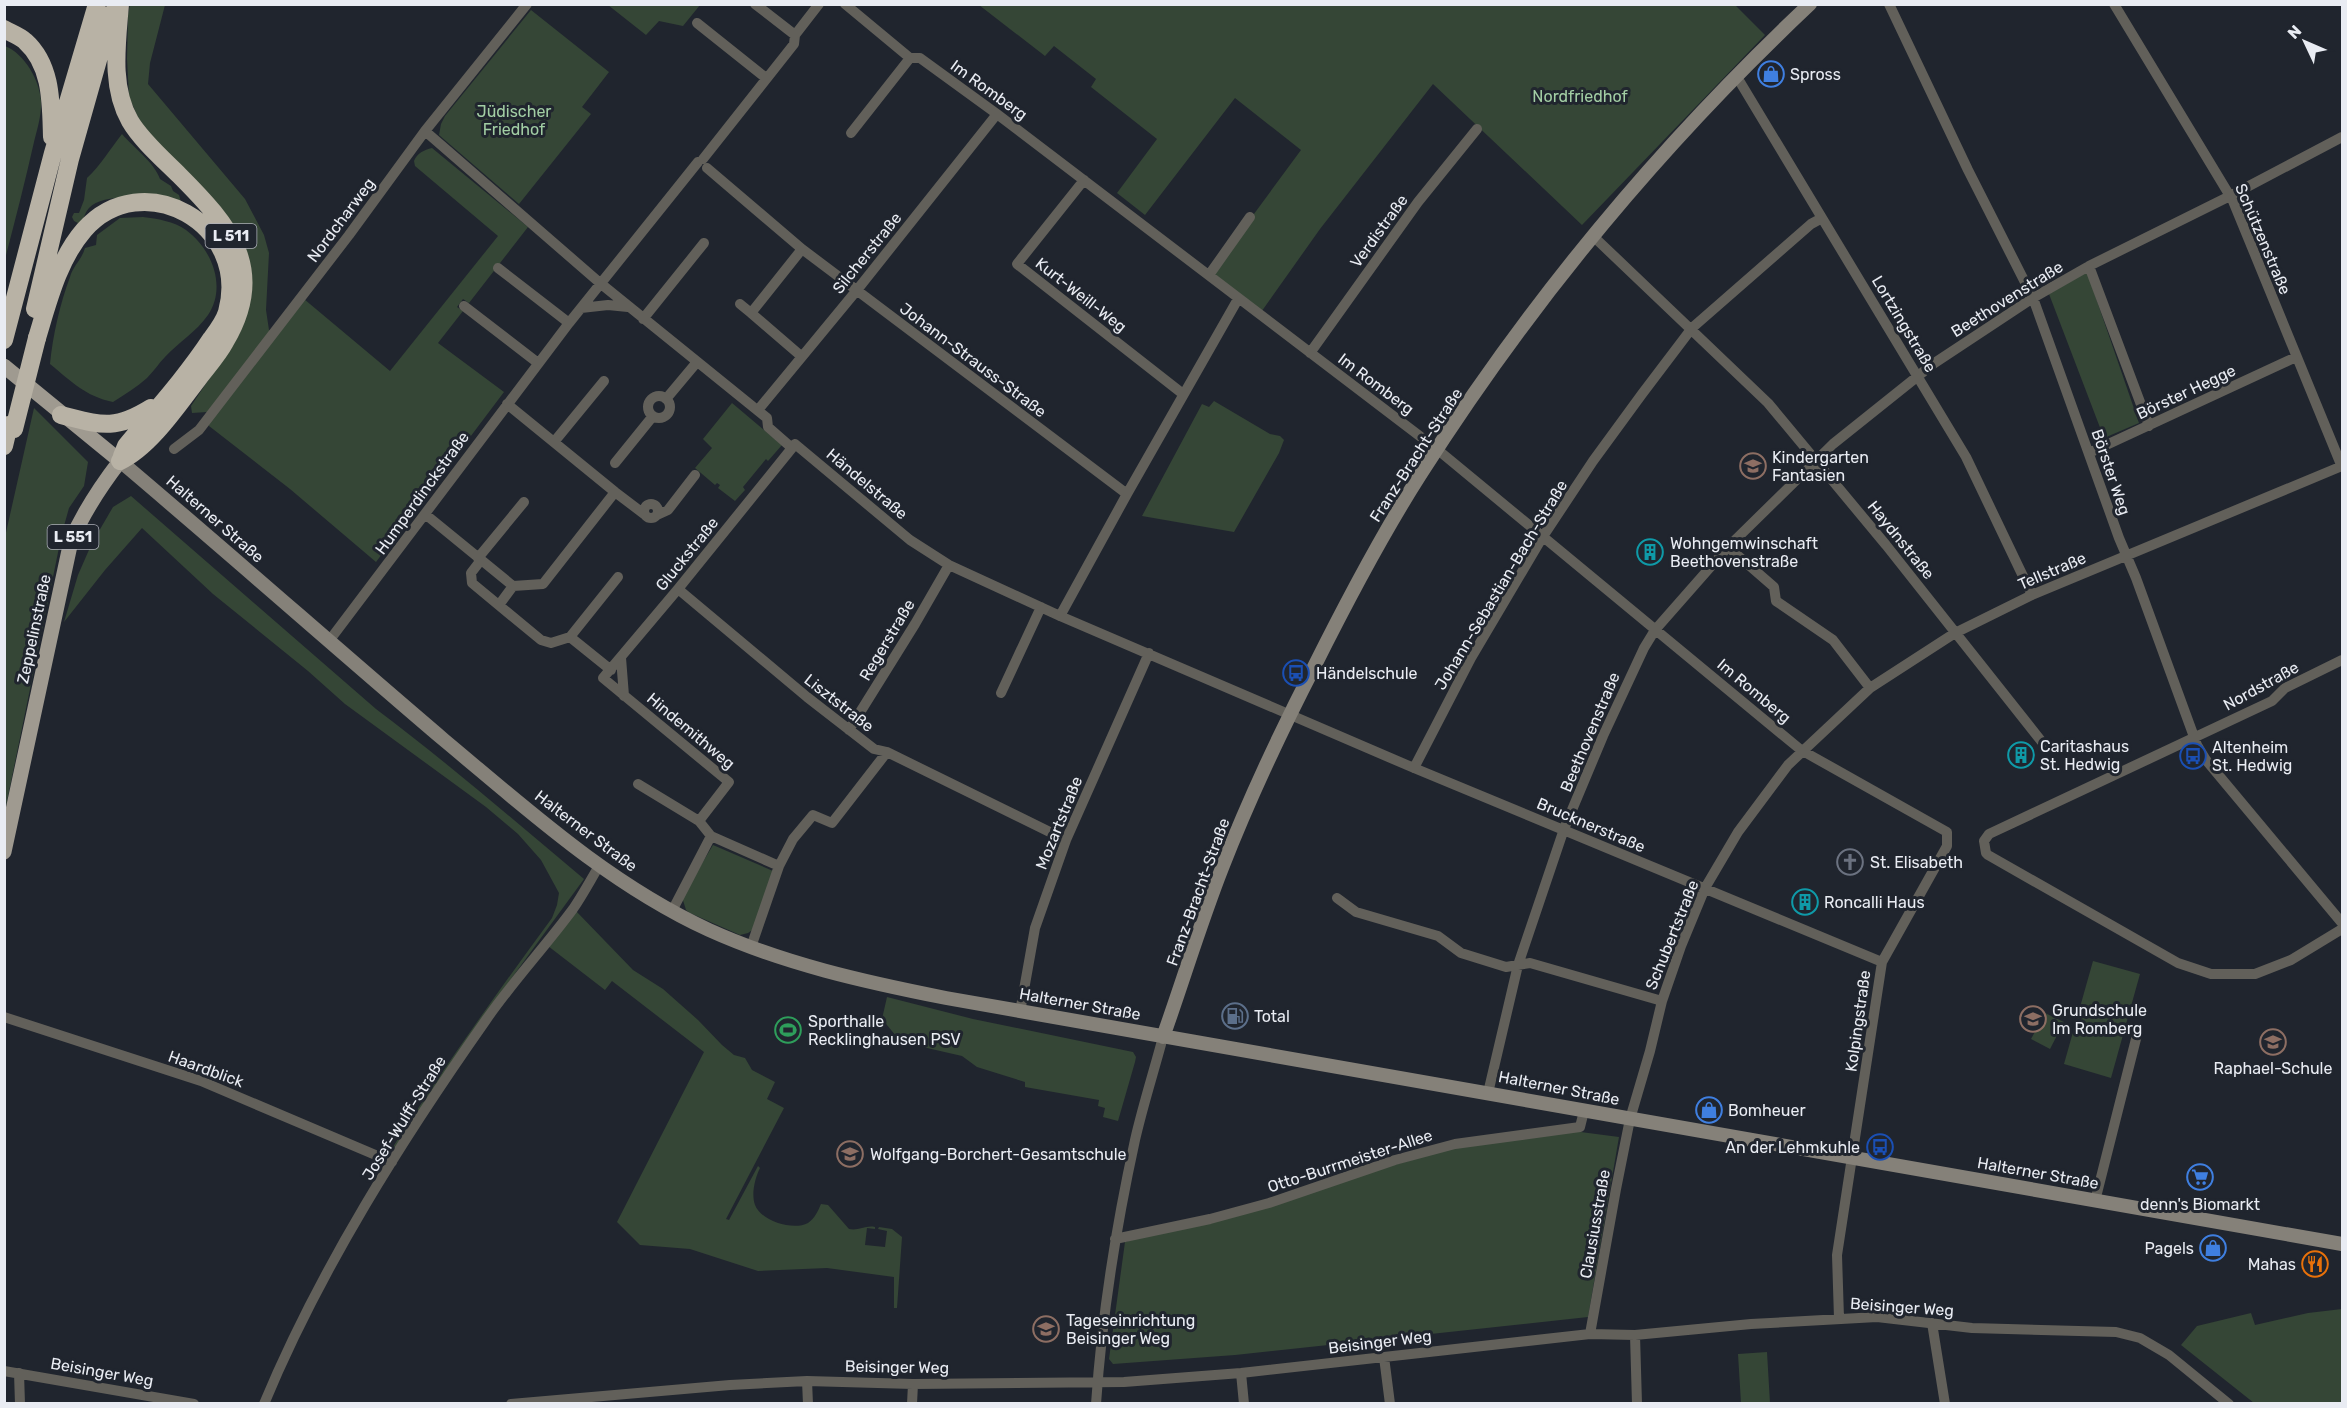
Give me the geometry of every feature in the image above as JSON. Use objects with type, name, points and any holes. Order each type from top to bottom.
[{"type":"highway","points":[[4,340],[52,153],[97,4]]},
{"type":"highway","name":"L 511","points":[[9,434],[33,336],[70,159],[114,4]]},
{"type":"highway","name":"L 511","points":[[120,4],[116,66],[119,94],[130,122],[225,224],[242,260],[244,274],[241,305],[224,344],[176,407],[135,454],[120,461]]},
{"type":"highway","points":[[4,29],[24,40],[43,65],[50,95],[52,153]]},
{"type":"highway","name":"L 511","points":[[33,336],[72,246],[84,229],[99,216],[131,204],[164,204],[192,216],[204,226],[224,252],[231,282],[227,314],[200,356],[126,446],[120,461]]},
{"type":"highway","name":"L 511","points":[[62,415],[99,424],[116,424],[136,418],[163,401]]},
{"type":"main road","name":"Franz-Bracht-Straße","points":[[1163,1037],[1222,867],[1290,714],[1337,621],[1420,474],[1508,346],[1593,236],[1666,150],[1810,4]]},
{"type":"main road","name":"Halterner Straße","points":[[4,366],[120,461],[505,791],[599,866],[672,911],[709,930],[751,947],[883,986],[1020,1012],[2343,1244]]},
{"type":"main road","name":"Zeppelinstraße","points":[[4,852],[71,542],[81,516],[120,461]]},
{"type":"street","name":"Nordcharweg","points":[[174,449],[199,430],[343,243],[425,131],[527,4]]},
{"type":"street","points":[[755,4],[795,35]]},
{"type":"street","name":"Humperdinckstraße","points":[[329,641],[600,283],[702,163],[794,44],[795,35],[819,4]]},
{"type":"street","name":"Im Romberg","points":[[845,4],[910,58],[920,58],[997,114],[1438,450],[1801,750],[1947,832]]},
{"type":"street","name":"Börster Weg","points":[[1889,4],[1968,170],[2033,298],[2193,737],[2206,760],[2343,923]]},
{"type":"street","name":"Schützenstraße","points":[[2114,4],[2230,196],[2342,466]]},
{"type":"street","points":[[697,23],[766,78]]},
{"type":"street","points":[[851,133],[910,58]]},
{"type":"street","name":"Lortzingstraße","points":[[1737,77],[1966,457],[2032,595]]},
{"type":"street","name":"Silcherstraße","points":[[758,410],[997,114]]},
{"type":"street","name":"Verdistraße","points":[[1310,353],[1418,202],[1477,129]]},
{"type":"street","name":"Händelstraße","points":[[425,131],[600,283],[758,410],[767,418],[768,427],[792,448],[795,444],[910,540],[949,565],[1290,714]]},
{"type":"street","name":"Beethovenstraße","points":[[1488,1093],[1518,965],[1564,829],[1602,736],[1655,630],[1728,547],[1833,444],[1918,375],[2033,298],[2089,266],[2343,137]]},
{"type":"street","name":"Johann-Strauss-Straße","points":[[702,163],[802,249],[1127,494]]},
{"type":"street","name":"Kurt-Weill-Weg","points":[[1084,180],[1017,264],[1183,394]]},
{"type":"street","points":[[1209,275],[1250,217]]},
{"type":"street","name":"Johann-Sebastian-Bach-Straße","points":[[1414,768],[1471,658],[1542,538],[1593,461],[1692,328],[1811,224],[1822,218]]},
{"type":"street","name":"Haydnstraße","points":[[1593,236],[1768,403],[2046,747]]},
{"type":"street","points":[[643,319],[704,243]]},
{"type":"street","points":[[751,313],[802,249]]},
{"type":"street","points":[[2089,266],[2149,426]]},
{"type":"street","points":[[498,268],[569,323]]},
{"type":"street","points":[[1060,615],[1238,299]]},
{"type":"street","points":[[740,304],[801,356]]},
{"type":"street","points":[[581,308],[608,305],[630,308]]},
{"type":"street","points":[[464,306],[538,363]]},
{"type":"street","name":"Börster Hegge","points":[[2089,453],[2296,357]]},
{"type":"street","points":[[666,399],[697,362]]},
{"type":"street","points":[[554,442],[604,381]]},
{"type":"street","points":[[658,396],[666,399],[670,406],[668,414],[661,418],[653,416],[648,409],[651,401],[658,396]]},
{"type":"street","points":[[507,404],[644,514],[646,506],[654,504],[657,507],[657,515],[668,510],[695,475]]},
{"type":"street","points":[[615,463],[653,416]]},
{"type":"street","name":"Gluckstraße","points":[[607,674],[792,448]]},
{"type":"street","name":"Tellstraße","points":[[1801,750],[1870,687],[1955,633],[2032,595],[2342,466]]},
{"type":"street","points":[[425,514],[513,586],[543,584],[615,492]]},
{"type":"street","points":[[524,502],[480,559],[470,578],[472,583],[541,640],[551,643],[570,637],[618,577]]},
{"type":"street","points":[[1728,547],[1774,587],[1776,601],[1833,640],[1870,687]]},
{"type":"street","name":"Regerstraße","points":[[849,730],[949,565]]},
{"type":"street","points":[[499,605],[513,586]]},
{"type":"street","name":"Lisztstraße","points":[[678,589],[874,749],[886,752],[1066,840]]},
{"type":"street","points":[[1001,693],[1041,607]]},
{"type":"street","name":"Hindemithweg","points":[[570,637],[607,674],[624,696],[729,782],[699,821]]},
{"type":"street","name":"Mozartstraße","points":[[1020,1012],[1035,928],[1066,840],[1149,653]]},
{"type":"street","name":"Hindemithweg","points":[[621,658],[624,696]]},
{"type":"street","name":"Nordstraße","points":[[2193,737],[2272,701],[2285,688],[2343,660]]},
{"type":"street","name":"Brucknerstraße","points":[[1290,714],[1414,768],[1881,962]]},
{"type":"street","points":[[2193,737],[1989,834],[1984,842],[1984,850],[1998,861],[2170,959],[2211,975],[2255,974],[2291,960],[2343,929]]},
{"type":"street","name":"Schubertstraße","points":[[1630,1119],[1662,1001],[1681,945],[1705,888],[1738,832],[1801,750]]},
{"type":"street","points":[[751,947],[779,866],[793,839],[813,815],[832,823],[886,752]]},
{"type":"street","points":[[638,784],[699,821],[711,836],[779,866]]},
{"type":"street","name":"Kolpingstraße","points":[[1853,1159],[1881,962],[1947,846],[1947,832]]},
{"type":"street","points":[[672,911],[711,836]]},
{"type":"street","name":"Josef-Wulff-Straße","points":[[264,1404],[288,1348],[334,1261],[392,1162],[449,1072],[504,994],[574,908],[599,866]]},
{"type":"street","points":[[1337,898],[1356,912],[1438,936],[1461,953],[1506,966],[1530,963],[1662,1001]]},
{"type":"street","name":"Haardblick","points":[[4,1017],[201,1081],[392,1162]]},
{"type":"street","points":[[2095,1201],[2138,1031]]},
{"type":"street","points":[[1095,1404],[1115,1239],[1136,1138],[1163,1037]]},
{"type":"street","name":"Otto-Burrmeister-Allee","points":[[1115,1239],[1220,1217],[1323,1186],[1395,1160],[1455,1144],[1580,1127],[1584,1111]]},
{"type":"street","name":"Clausiusstraße","points":[[1590,1334],[1630,1119]]},
{"type":"street","points":[[1839,1318],[1837,1255],[1853,1159]]},
{"type":"street","name":"Beisinger Weg","points":[[511,1404],[578,1400],[730,1384],[807,1381],[913,1384],[1097,1382],[1241,1373],[1590,1334],[1635,1335],[1839,1318],[1877,1317],[1972,1328],[2116,1332],[2140,1338],[2169,1355],[2229,1404]]},
{"type":"street","points":[[1932,1323],[1945,1404]]},
{"type":"street","points":[[1635,1335],[1637,1404]]},
{"type":"street","points":[[1384,1357],[1390,1404]]},
{"type":"street","name":"Beisinger Weg","points":[[4,1371],[194,1404]]},
{"type":"street","points":[[19,1373],[20,1404]]},
{"type":"street","points":[[1241,1373],[1244,1404]]},
{"type":"street","points":[[807,1381],[808,1404]]},
{"type":"street","points":[[912,1404],[913,1384]]},
{"type":"green space","name":"Nordfriedhof","points":[[1734,4],[1765,35],[1582,225],[1433,84],[1320,229],[1259,315],[1209,275],[1301,150],[1235,98],[1145,215],[1117,193],[1157,139],[1091,87],[1096,79],[1054,46],[1045,56],[979,5]]},
{"type":"green space","points":[[130,5],[165,5],[150,63],[148,84],[245,199],[264,235],[269,253],[266,310],[269,330],[276,335],[304,299],[390,371],[498,236],[415,166],[415,158],[424,151],[432,148],[528,227],[469,303],[463,299],[457,307],[463,311],[438,343],[504,392],[376,562],[290,489],[209,426],[207,412],[192,413],[191,406],[229,349],[244,259],[144,131],[129,97],[127,59]]},
{"type":"green space","points":[[608,5],[700,5],[683,26],[659,21],[646,35]]},
{"type":"green space","name":"Jüdischer Friedhof","points":[[531,10],[609,72],[582,107],[591,114],[519,204],[439,135],[445,116]]},
{"type":"green space","points":[[5,46],[19,55],[30,69],[38,85],[41,106],[38,127],[5,259]]},
{"type":"green space","points":[[122,134],[149,161],[160,179],[179,195],[181,202],[146,198],[107,199],[89,208],[80,224],[74,221],[72,217],[74,213],[79,213],[84,200],[87,178]]},
{"type":"green space","points":[[143,217],[176,224],[195,238],[203,247],[214,269],[216,293],[214,304],[198,327],[163,359],[147,378],[113,402],[87,392],[50,364],[53,342],[66,287],[85,248],[96,245],[97,235],[120,218]]},
{"type":"green space","points":[[2087,272],[2139,423],[2104,438],[2049,294]]},
{"type":"green space","points":[[1214,401],[1284,440],[1279,453],[1234,532],[1142,516],[1202,404],[1209,407]]},
{"type":"green space","points":[[732,403],[782,445],[768,461],[766,459],[743,487],[745,490],[735,501],[718,488],[720,485],[717,483],[715,485],[695,468],[712,448],[703,439]]},
{"type":"green space","points":[[34,408],[88,462],[84,486],[69,508],[62,533],[5,811],[5,537]]},
{"type":"green space","points":[[131,496],[376,709],[456,771],[584,879],[500,994],[396,1148],[391,1150],[470,1032],[552,918],[559,893],[541,860],[518,834],[486,807],[345,704],[213,594],[142,528],[64,622],[78,575],[92,543],[113,507]]},
{"type":"green space","points":[[713,845],[773,871],[754,929],[748,933],[740,935],[686,910],[682,897]]},
{"type":"green space","points":[[575,910],[633,970],[663,989],[722,1045],[734,1055],[745,1058],[752,1070],[775,1082],[767,1099],[784,1108],[726,1219],[729,1220],[758,1166],[760,1168],[754,1186],[754,1201],[758,1211],[770,1220],[786,1225],[802,1225],[813,1219],[821,1204],[828,1205],[849,1229],[875,1227],[875,1229],[867,1228],[865,1245],[885,1247],[887,1231],[878,1229],[879,1227],[892,1229],[902,1237],[897,1308],[894,1308],[894,1277],[827,1268],[758,1271],[690,1249],[640,1245],[617,1222],[704,1052],[612,981],[605,990],[548,946]]},
{"type":"green space","points":[[2093,961],[2140,974],[2111,1078],[2064,1064]]},
{"type":"green space","points":[[887,997],[973,1019],[1133,1052],[1136,1057],[1135,1062],[1118,1121],[1103,1117],[1105,1108],[1098,1106],[1099,1100],[1025,1087],[1025,1082],[977,1067],[962,1056],[901,1042],[882,1019]]},
{"type":"green space","points":[[2045,1013],[2064,1022],[2050,1049],[2031,1039]]},
{"type":"green space","points":[[1573,1131],[1619,1137],[1588,1317],[1235,1355],[1113,1364],[1109,1359],[1125,1242],[1450,1149]]},
{"type":"green space","points":[[2342,1309],[2342,1403],[2254,1403],[2181,1345],[2197,1326],[2251,1313],[2255,1325],[2308,1313]]},
{"type":"green space","points":[[1767,1352],[1770,1403],[1741,1403],[1738,1354]]},
{"type":"place","name":"Spross","points":[[1771,74]]},
{"type":"place","name":"Kindergarten Fantasien","points":[[1753,466]]},
{"type":"place","name":"Wohngemwinschaft Beethovenstraße","points":[[1650,552]]},
{"type":"place","name":"Händelschule","points":[[1296,673]]},
{"type":"place","name":"Caritashaus St. Hedwig","points":[[2021,755]]},
{"type":"place","name":"Altenheim St. Hedwig","points":[[2193,756]]},
{"type":"place","name":"St. Elisabeth","points":[[1850,862]]},
{"type":"place","name":"Roncalli Haus","points":[[1805,902]]},
{"type":"place","name":"Total","points":[[1235,1016]]},
{"type":"place","name":"Grundschule Im Romberg","points":[[2033,1019]]},
{"type":"place","name":"Sporthalle Recklinghausen PSV","points":[[788,1030]]},
{"type":"place","name":"Raphael-Schule","points":[[2273,1042]]},
{"type":"place","name":"Bomheuer","points":[[1709,1110]]},
{"type":"place","name":"An der Lehmkuhle","points":[[1880,1147]]},
{"type":"place","name":"Wolfgang-Borchert-Gesamtschule","points":[[850,1154]]},
{"type":"place","name":"denn's Biomarkt","points":[[2200,1177]]},
{"type":"place","name":"Pagels","points":[[2213,1248]]},
{"type":"place","name":"Mahas","points":[[2315,1264]]},
{"type":"place","name":"Tageseinrichtung Beisinger Weg","points":[[1046,1329]]}]
